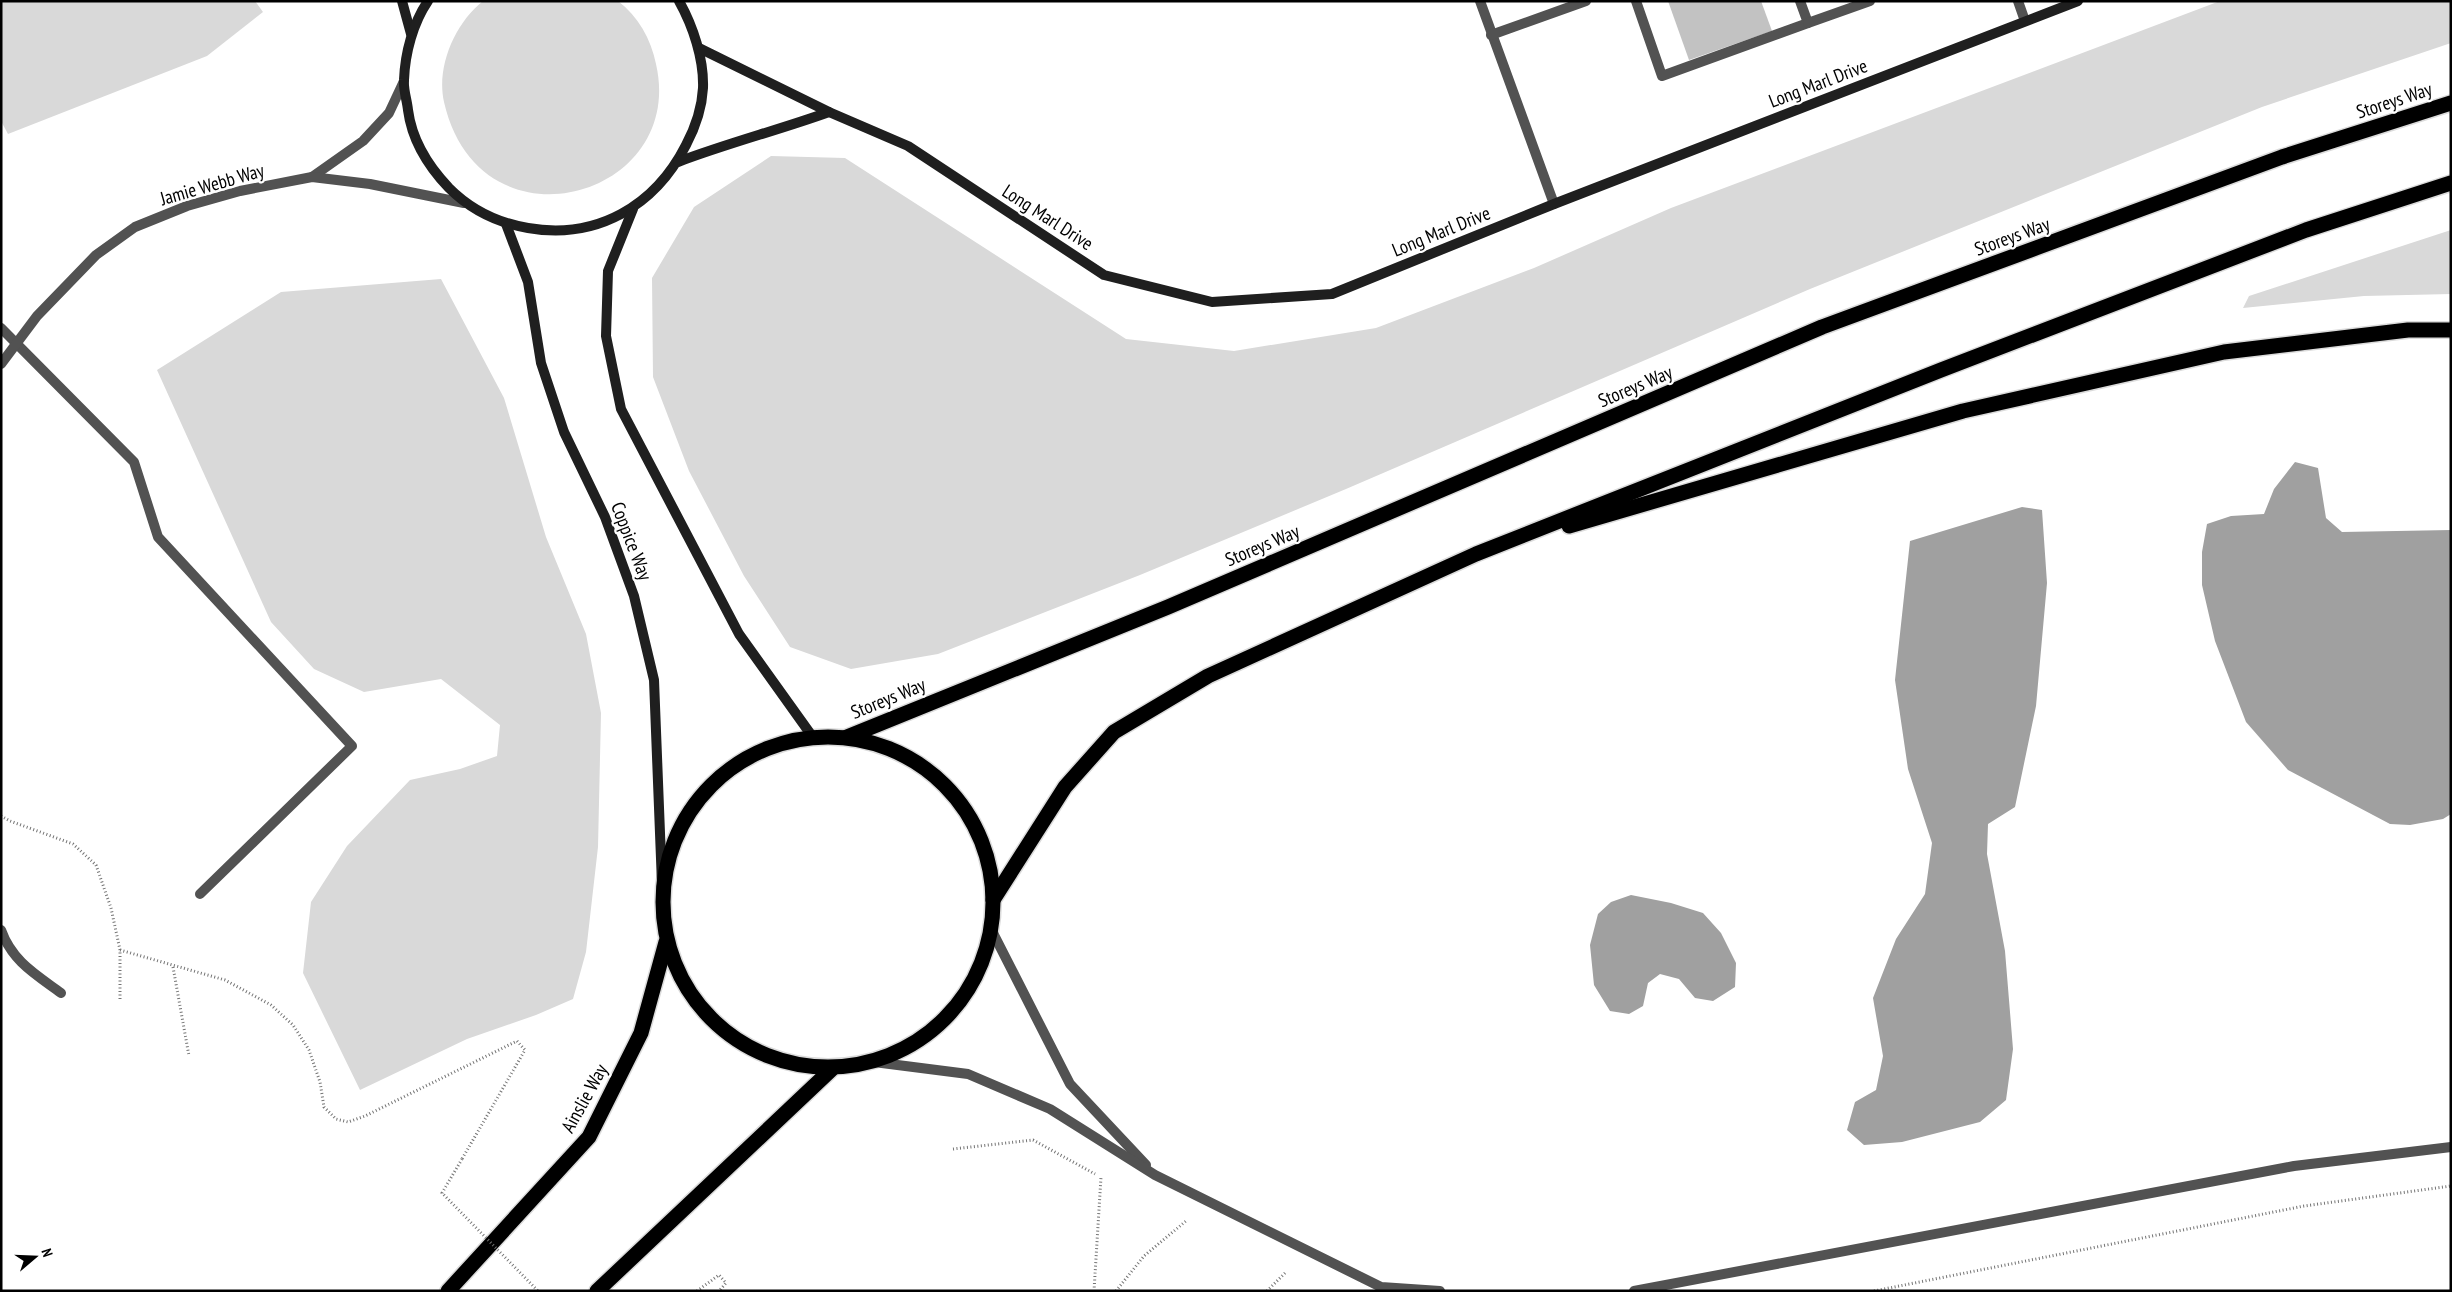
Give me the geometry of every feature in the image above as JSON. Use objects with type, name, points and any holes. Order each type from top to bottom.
[{"type":"highway","name":"Storeys Way","points":[[847,737],[1168,607],[1822,327],[2282,157],[2451,103]]},
{"type":"highway","points":[[994,900],[1065,787],[1114,732],[1208,676],[1476,554],[1941,370],[2306,230],[2451,183]]},
{"type":"highway","points":[[1476,554],[1972,408],[2224,352],[2408,330],[2451,330]]},
{"type":"highway","points":[[812,736],[847,737],[904,754],[951,791],[982,842],[994,900],[992,930],[970,988],[929,1034],[874,1062],[834,1068],[760,1054],[700,1009],[666,942],[662,884],[677,829],[711,783],[757,751],[812,736]]},
{"type":"highway","name":"Ainslie Way","points":[[448,1291],[589,1137],[641,1033],[666,942]]},
{"type":"highway","points":[[597,1291],[834,1068]]},
{"type":"street","points":[[402,1],[411,34]]},
{"type":"street","points":[[428,1],[411,34],[404,81],[410,127],[431,170],[464,203],[506,224],[549,232],[593,227],[633,209],[663,183],[678,162],[694,129],[703,88],[698,48],[679,1]]},
{"type":"street","points":[[1480,1],[1554,204]]},
{"type":"street","points":[[1491,35],[1586,1]]},
{"type":"street","points":[[1636,1],[1662,76],[1870,1]]},
{"type":"street","points":[[1800,1],[1808,23]]},
{"type":"street","points":[[2018,1],[2025,21]]},
{"type":"street","name":"Long Marl Drive","points":[[698,48],[829,112],[908,146],[1104,275],[1212,302],[1332,294],[1554,204],[2078,1]]},
{"type":"street","name":"Jamie Webb Way","points":[[312,177],[363,141],[389,113],[404,81]]},
{"type":"street","points":[[678,162],[726,143],[787,127],[829,112]]},
{"type":"street","name":"Jamie Webb Way","points":[[1,364],[38,316],[96,254],[135,227],[187,206],[240,191],[312,177],[370,184],[464,203]]},
{"type":"street","points":[[633,209],[608,271],[606,336],[621,409],[738,634],[812,736]]},
{"type":"street","name":"Coppice Way","points":[[506,224],[528,282],[541,363],[564,432],[605,517],[634,596],[654,680],[662,884]]},
{"type":"street","points":[[1,328],[134,462],[158,536],[352,746],[200,894]]},
{"type":"street","points":[[1,930],[10,951],[18,960],[60,993]]},
{"type":"street","points":[[992,930],[1070,1084],[1155,1175]]},
{"type":"street","points":[[874,1062],[968,1074],[1050,1109],[1155,1175],[1381,1286],[1440,1291]]},
{"type":"street","points":[[1634,1291],[2294,1166],[2451,1147]]},
{"type":"path","points":[[1,816],[73,844],[96,865],[111,908],[120,950],[120,1000]]},
{"type":"path","points":[[120,950],[173,967],[225,980],[271,1005],[293,1025],[309,1050],[320,1082],[324,1107],[336,1119],[348,1122],[365,1116],[517,1041],[525,1050],[442,1193],[538,1291]]},
{"type":"path","points":[[173,967],[189,1056]]},
{"type":"path","points":[[1094,1291],[1101,1177]]},
{"type":"path","points":[[1874,1291],[2304,1206],[2451,1186]]},
{"type":"path","points":[[1116,1291],[1144,1256],[1192,1216]]},
{"type":"path","points":[[1267,1291],[1290,1269]]},
{"type":"path","points":[[697,1291],[719,1275],[726,1283],[719,1291]]},
{"type":"shaded area","points":[[1,1],[255,1],[263,12],[207,56],[8,134],[1,121]]},
{"type":"shaded area","points":[[483,1],[618,1],[632,14],[643,29],[654,55],[656,64],[657,111],[641,149],[612,176],[575,191],[535,193],[496,180],[464,150],[444,102],[442,89],[443,75],[445,60],[456,33],[473,10]]},
{"type":"shaded area","points":[[2220,1],[2451,1],[2451,43],[2262,107],[1810,289],[1346,489],[1140,575],[938,654],[851,669],[790,647],[744,576],[689,471],[653,377],[652,278],[694,207],[771,156],[845,158],[1126,339],[1234,351],[1376,328],[1534,268],[1671,208]]},
{"type":"shaded area","points":[[2451,230],[2451,294],[2364,296],[2243,308],[2249,296]]},
{"type":"shaded area","points":[[441,279],[504,398],[546,537],[586,634],[601,713],[598,847],[586,952],[573,999],[536,1015],[467,1039],[360,1090],[303,973],[311,902],[347,846],[410,780],[460,769],[497,756],[500,725],[441,679],[364,692],[314,669],[271,622],[157,370],[281,292]]},
{"type":"shaded area","points":[[2295,462],[2318,468],[2326,518],[2342,532],[2451,530],[2451,814],[2443,819],[2410,825],[2390,824],[2288,770],[2246,722],[2215,641],[2202,585],[2202,552],[2207,524],[2231,516],[2264,514],[2274,489]]},
{"type":"shaded area","points":[[2022,507],[2042,510],[2047,583],[2036,706],[2015,807],[1988,824],[1987,854],[2005,951],[2013,1049],[2006,1100],[1980,1122],[1902,1142],[1864,1145],[1847,1130],[1855,1102],[1876,1090],[1883,1056],[1873,998],[1896,939],[1925,894],[1932,843],[1908,769],[1895,680],[1910,541]]},
{"type":"shaded area","points":[[1631,895],[1671,903],[1703,913],[1721,933],[1736,963],[1735,987],[1713,1001],[1695,998],[1679,979],[1660,974],[1648,983],[1643,1006],[1629,1014],[1610,1011],[1594,985],[1590,945],[1598,914],[1611,902]]},
{"type":"building","points":[[1668,1],[1761,1],[1772,31],[1689,60]]}]
